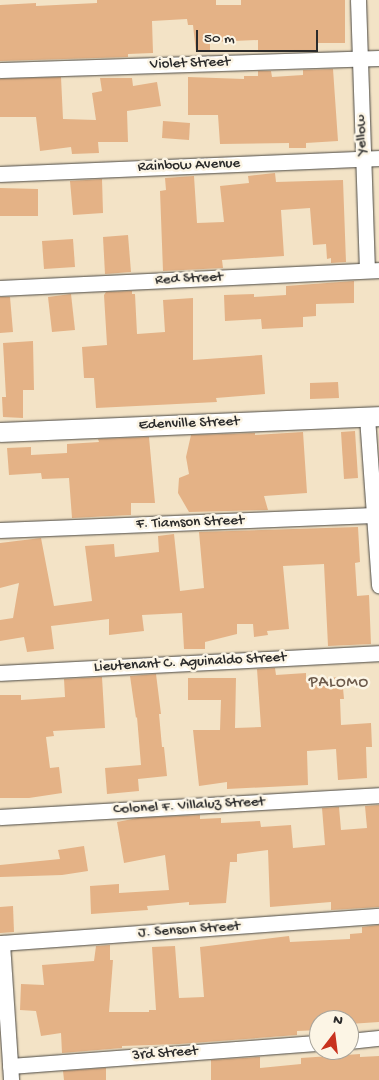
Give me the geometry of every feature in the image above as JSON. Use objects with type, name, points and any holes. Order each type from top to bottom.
[{"type":"street","name":"Yellow","points":[[358,0],[363,159],[373,270]]},
{"type":"street","name":"Violet Street","points":[[0,70],[379,58]]},
{"type":"street","name":"Rainbow Avenue","points":[[0,174],[379,158]]},
{"type":"street","name":"Red Street","points":[[0,288],[373,270]]},
{"type":"street","name":"Edenville Street","points":[[0,432],[373,416]]},
{"type":"street","points":[[373,416],[379,586]]},
{"type":"street","name":"F. Tiamson Street","points":[[0,530],[376,515]]},
{"type":"street","name":"Lieutenant C. Aguinaldo Street","points":[[0,673],[379,654]]},
{"type":"street","name":"Colonel F. Villaluz Street","points":[[0,817],[379,795]]},
{"type":"street","name":"J. Senson Street","points":[[1,943],[379,916]]},
{"type":"street","points":[[1,943],[11,1073]]},
{"type":"street","points":[[359,1040],[379,1038]]},
{"type":"street","name":"3rd Street","points":[[11,1073],[309,1044]]},
{"type":"building","points":[[97,0],[216,0],[216,5],[241,5],[241,0],[345,0],[345,43],[318,43],[318,51],[258,52],[258,40],[210,42],[210,51],[196,52],[193,25],[188,25],[187,19],[152,21],[153,53],[128,54],[128,57],[0,61],[0,5],[36,3],[36,6],[97,3]]},
{"type":"building","points":[[333,69],[338,141],[306,143],[306,148],[289,148],[289,143],[220,144],[218,115],[188,115],[188,77],[244,79],[244,76],[258,76],[258,71],[271,71],[272,77],[303,75],[303,70]]},
{"type":"building","points":[[61,77],[63,119],[96,120],[92,93],[102,91],[100,78],[132,78],[133,86],[157,82],[161,106],[127,111],[128,142],[98,142],[99,153],[72,154],[71,147],[40,151],[36,117],[0,117],[0,79]]},
{"type":"building","points":[[163,121],[190,123],[189,140],[162,138]]},
{"type":"building","points":[[275,173],[276,182],[343,180],[346,262],[331,263],[331,258],[327,259],[326,244],[313,245],[310,208],[281,210],[284,256],[222,260],[223,268],[163,271],[160,191],[166,190],[165,178],[194,176],[197,223],[224,222],[220,186],[249,183],[248,176]]},
{"type":"building","points":[[102,179],[103,213],[73,215],[70,181]]},
{"type":"building","points":[[0,188],[38,189],[38,216],[0,216]]},
{"type":"building","points":[[128,235],[131,272],[105,274],[103,237]]},
{"type":"building","points":[[73,239],[75,267],[44,269],[42,241]]},
{"type":"building","points":[[354,281],[354,303],[316,304],[316,316],[303,317],[303,327],[262,329],[261,319],[225,321],[224,295],[254,294],[254,297],[286,295],[286,286]]},
{"type":"building","points":[[132,291],[132,294],[135,294],[137,334],[165,332],[163,300],[193,298],[193,360],[262,355],[265,394],[216,398],[217,402],[96,408],[94,378],[84,378],[82,347],[107,345],[104,295],[106,292]]},
{"type":"building","points":[[71,294],[75,330],[52,332],[48,297]]},
{"type":"building","points":[[0,297],[10,297],[13,332],[0,333]]},
{"type":"building","points":[[33,341],[34,390],[23,390],[23,418],[3,417],[2,397],[6,397],[3,343]]},
{"type":"building","points":[[338,382],[339,398],[310,399],[310,383]]},
{"type":"building","points":[[355,431],[358,478],[344,479],[341,432]]},
{"type":"building","points":[[303,432],[307,493],[264,496],[268,510],[189,512],[178,493],[179,478],[189,474],[186,457],[191,435],[255,433],[255,435]]},
{"type":"building","points":[[149,437],[155,503],[131,503],[131,515],[72,518],[69,478],[42,479],[41,473],[9,475],[7,448],[31,447],[31,455],[67,453],[67,444],[99,442],[98,439]]},
{"type":"building","points":[[358,527],[360,562],[355,563],[357,596],[369,595],[371,644],[328,646],[324,564],[283,566],[289,629],[267,631],[268,635],[254,637],[253,624],[237,624],[237,634],[205,642],[205,649],[184,649],[182,613],[142,615],[144,631],[109,635],[109,619],[51,626],[54,649],[27,652],[24,637],[0,641],[0,620],[13,618],[19,583],[0,588],[0,543],[41,538],[54,606],[92,601],[85,546],[114,544],[115,557],[159,552],[158,536],[174,534],[180,591],[204,588],[199,532]]},
{"type":"building","points":[[275,668],[276,675],[306,673],[306,679],[342,677],[344,699],[340,699],[341,725],[371,723],[372,747],[366,747],[367,778],[338,780],[336,749],[307,751],[308,785],[227,789],[227,782],[199,786],[193,730],[220,730],[221,700],[188,700],[188,678],[236,678],[235,728],[261,727],[257,669]]},
{"type":"building","points":[[156,674],[161,714],[159,714],[162,747],[164,747],[167,776],[138,779],[139,791],[107,794],[105,768],[141,765],[137,717],[130,676]]},
{"type":"building","points":[[102,677],[105,728],[53,731],[54,736],[46,737],[50,768],[59,767],[62,793],[29,798],[0,798],[0,695],[21,695],[21,700],[65,697],[64,679]]},
{"type":"building","points":[[379,805],[379,907],[331,910],[331,902],[270,907],[268,850],[237,854],[237,862],[230,862],[226,903],[189,905],[189,902],[147,906],[148,910],[91,914],[90,886],[119,884],[119,893],[169,890],[165,855],[124,863],[117,822],[138,818],[200,815],[200,819],[221,818],[221,823],[260,821],[261,827],[291,825],[293,848],[325,845],[322,808],[339,807],[341,830],[367,828],[365,806]]},
{"type":"building","points":[[84,846],[88,871],[62,875],[0,877],[0,865],[60,859],[58,850]]},
{"type":"building","points":[[13,906],[14,932],[0,933],[0,907]]},
{"type":"building","points":[[379,925],[379,1022],[359,1023],[359,1010],[309,1010],[309,1030],[297,1031],[297,1035],[179,1044],[122,1046],[122,1048],[62,1053],[61,1033],[41,1036],[36,1011],[20,1010],[21,984],[44,985],[42,965],[94,961],[96,946],[110,945],[110,960],[113,960],[109,1012],[149,1012],[149,1010],[156,1010],[152,947],[175,946],[179,998],[204,997],[200,947],[289,936],[290,942],[350,939],[350,934],[362,933],[362,927]]},
{"type":"building","points":[[359,1054],[360,1057],[379,1056],[379,1080],[211,1080],[211,1060],[260,1057],[260,1068],[301,1064],[301,1058],[309,1057],[309,1060],[359,1060]]},
{"type":"building","points":[[106,1068],[106,1080],[64,1080],[63,1071]]},
{"type":"district","name":"PALOMO","points":[[339,684]]}]
